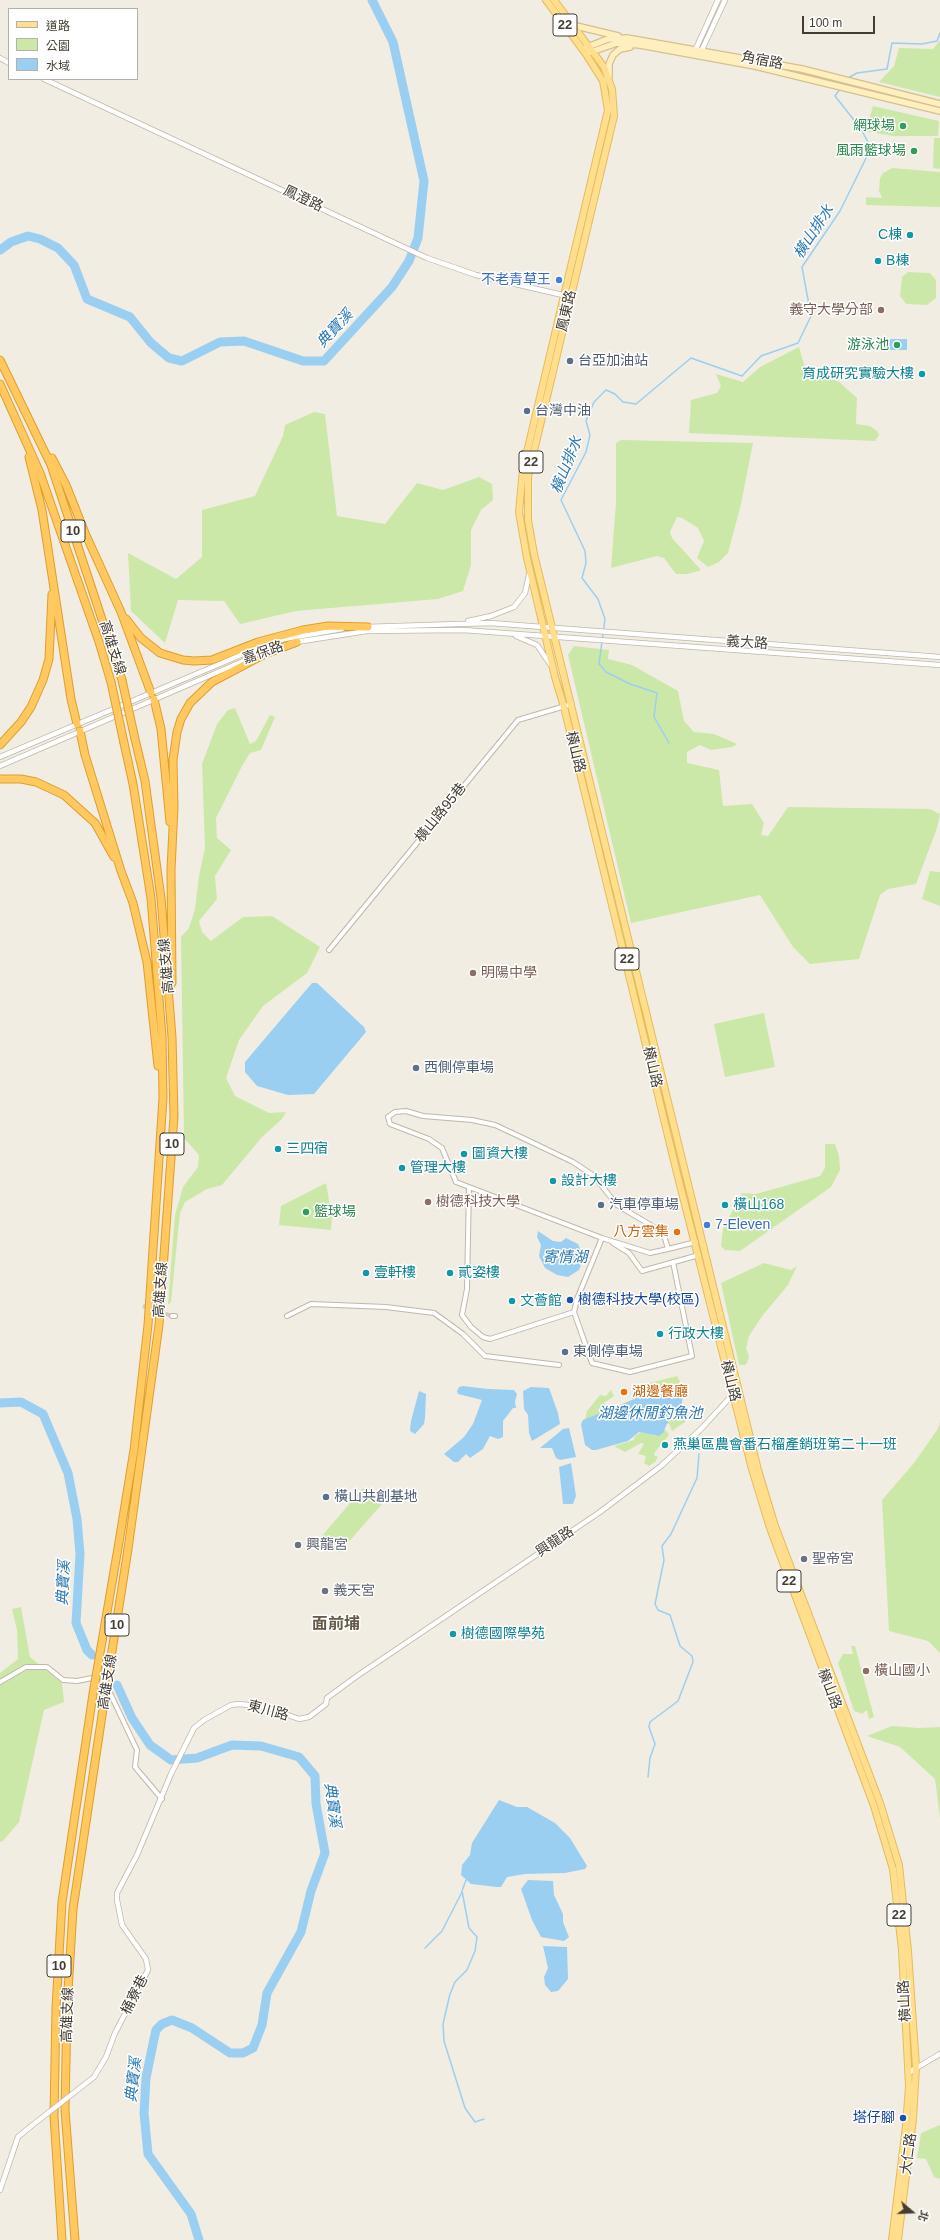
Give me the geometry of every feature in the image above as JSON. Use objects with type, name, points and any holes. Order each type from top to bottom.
[{"type":"highway","name":"高雄支線","points":[[0,360],[51,465],[122,680],[144,781],[161,898],[173,1060],[174,1116],[159,1325],[128,1549],[73,1909],[67,2008],[66,2110],[74,2240]]},
{"type":"highway","name":"高雄支線","points":[[0,384],[42,480],[99,642],[111,682],[133,784],[151,898],[162,1036],[163,1098],[148,1325],[134,1450],[62,1902],[56,2008],[54,2116],[62,2240]]},
{"type":"highway","points":[[13,386],[63,478],[85,533],[121,612],[153,696],[158,711],[166,772],[172,858]]},
{"type":"highway","points":[[25,440],[42,510],[71,699],[85,755],[121,870],[133,903],[147,962],[163,1098]]},
{"type":"highway","points":[[0,745],[21,722],[31,706],[49,660],[51,638],[52,574]]},
{"type":"highway","points":[[121,612],[141,638],[151,647],[172,657],[194,661],[212,660],[258,642],[303,630],[328,626],[368,627]]},
{"type":"highway","points":[[173,1060],[172,858],[174,746],[181,719],[190,703],[212,682],[224,674],[265,654],[297,642]]},
{"type":"highway","points":[[0,779],[21,779],[36,782],[70,800],[94,823],[121,870]]},
{"type":"main road","name":"鳳東路","points":[[546,0],[603,81],[608,110],[568,296]]},
{"type":"main road","name":"鳳東路","points":[[546,636],[527,558],[519,512],[522,469],[542,404],[614,116],[614,99],[610,79],[591,49],[554,0]]},
{"type":"main road","points":[[572,25],[627,38]]},
{"type":"main road","name":"角宿路","points":[[584,52],[608,39],[627,38],[698,52],[802,69],[940,104]]},
{"type":"main road","name":"角宿路","points":[[591,49],[616,43],[698,52],[940,111]]},
{"type":"main road","points":[[610,79],[608,70],[613,55],[624,47],[640,46]]},
{"type":"main road","name":"鳳東路","points":[[534,434],[528,476],[528,520],[534,554],[556,637]]},
{"type":"main road","name":"橫山路","points":[[546,636],[733,1394],[770,1528],[874,1806],[892,1863],[897,1892],[902,1950],[908,2073]]},
{"type":"main road","name":"橫山路","points":[[556,637],[758,1470],[775,1526],[880,1803],[899,1865],[908,1950],[916,2067]]},
{"type":"main road","name":"大仁路","points":[[898,2240],[913,2119],[916,2067]]},
{"type":"main road","name":"大仁路","points":[[892,2240],[906,2126],[908,2073]]},
{"type":"street","points":[[698,52],[718,0]]},
{"type":"street","points":[[698,52],[725,0]]},
{"type":"street","points":[[800,76],[802,69]]},
{"type":"street","name":"鳳澄路","points":[[46,80],[427,258],[469,273],[568,296]]},
{"type":"street","points":[[460,623],[503,612],[518,603],[529,584],[527,558]]},
{"type":"street","name":"嘉保路","points":[[0,758],[78,728],[153,696],[241,654],[284,639],[317,632],[368,627],[460,623],[553,629]]},
{"type":"street","name":"義大路","points":[[553,629],[940,658]]},
{"type":"street","name":"嘉保路","points":[[0,766],[78,728],[153,696],[242,660],[297,642],[367,632],[463,630],[556,637]]},
{"type":"street","points":[[500,633],[524,638],[537,645],[548,660],[555,677]]},
{"type":"street","points":[[645,636],[645,643]]},
{"type":"street","name":"義大路","points":[[556,637],[940,665]]},
{"type":"street","name":"橫山路95巷","points":[[329,950],[518,720],[572,704]]},
{"type":"street","points":[[668,1249],[664,1235],[617,1204],[594,1176],[573,1162],[525,1139],[495,1125],[472,1120],[423,1116],[406,1111],[395,1112],[388,1117],[390,1124],[429,1139],[442,1148],[456,1182],[602,1238],[650,1253],[668,1249],[696,1242]]},
{"type":"street","points":[[469,1187],[467,1289],[462,1315],[470,1327],[483,1337],[490,1339],[574,1312]]},
{"type":"street","points":[[602,1238],[629,1253],[642,1270],[699,1255]]},
{"type":"street","points":[[602,1238],[574,1312],[592,1363],[630,1372],[692,1356],[673,1262]]},
{"type":"street","points":[[287,1316],[311,1304],[386,1308],[434,1314],[463,1334],[485,1356],[559,1365]]},
{"type":"street","name":"興龍路","points":[[357,1676],[512,1572],[630,1489],[667,1460],[702,1428],[733,1394],[737,1387]]},
{"type":"street","points":[[0,1682],[26,1667],[47,1667],[63,1680],[77,1681],[102,1676],[137,1750],[134,1767],[162,1798]]},
{"type":"street","name":"東川路","points":[[182,1750],[198,1724],[231,1705],[250,1704],[304,1719],[326,1704],[327,1698],[357,1676]]},
{"type":"street","name":"桶寮巷","points":[[0,2190],[18,2138],[94,2077],[106,2057],[116,2033],[148,1970],[146,1958],[122,1925],[117,1893],[137,1855],[182,1750]]},
{"type":"street","points":[[908,2073],[940,2054]]},
{"type":"green space","points":[[940,40],[940,97],[879,82],[894,66],[899,48],[933,49]]},
{"type":"green space","name":"網球場","points":[[873,106],[939,121],[938,136],[893,136],[866,131]]},
{"type":"green space","points":[[934,138],[940,138],[940,169],[933,168]]},
{"type":"green space","points":[[892,168],[940,172],[940,207],[866,205],[866,197],[882,198],[879,191],[880,178],[883,173]]},
{"type":"green space","points":[[908,272],[930,273],[936,280],[936,298],[927,305],[906,304],[900,296],[902,277]]},
{"type":"green space","points":[[799,347],[807,375],[837,380],[857,398],[856,424],[870,426],[877,431],[879,435],[875,441],[689,433],[691,400],[717,393],[721,386],[716,374],[743,382],[760,367]]},
{"type":"green space","points":[[314,412],[325,414],[337,516],[385,524],[417,483],[443,490],[479,477],[492,484],[493,500],[481,510],[471,530],[471,565],[463,591],[438,599],[296,611],[240,624],[224,601],[178,600],[165,643],[131,611],[128,553],[176,579],[202,557],[202,510],[255,496],[283,436],[285,425]]},
{"type":"green space","points":[[621,440],[753,443],[741,504],[728,553],[719,562],[708,567],[697,558],[704,541],[698,528],[682,518],[677,517],[670,532],[672,538],[701,570],[688,574],[676,574],[664,558],[657,556],[611,568],[616,502],[616,443]]},
{"type":"green space","points":[[574,646],[609,650],[608,659],[632,665],[678,691],[684,721],[694,732],[714,734],[737,744],[732,747],[711,750],[700,745],[687,752],[687,763],[719,770],[723,806],[752,804],[764,823],[761,835],[768,836],[788,807],[930,809],[940,814],[937,828],[916,884],[888,889],[880,895],[859,959],[810,964],[793,947],[760,895],[631,923],[568,655]]},
{"type":"green space","points":[[235,708],[250,744],[256,741],[270,715],[275,717],[261,750],[250,753],[216,818],[217,838],[231,850],[215,876],[217,899],[199,921],[202,932],[211,941],[243,917],[272,916],[320,947],[307,973],[263,1006],[239,1040],[226,1078],[235,1096],[269,1113],[286,1112],[282,1119],[262,1137],[222,1185],[207,1189],[185,1202],[180,1213],[171,1302],[168,1305],[175,1215],[183,1187],[198,1167],[199,1155],[184,1138],[181,937],[189,928],[195,909],[199,876],[205,848],[202,764],[217,724],[228,710]]},
{"type":"green space","points":[[930,871],[940,872],[940,906],[922,899]]},
{"type":"green space","points":[[764,1013],[775,1067],[725,1077],[714,1024]]},
{"type":"green space","points":[[825,1144],[835,1144],[839,1156],[840,1170],[831,1187],[740,1251],[725,1250],[721,1246],[723,1229],[742,1193],[756,1194],[820,1176],[825,1168]]},
{"type":"green space","name":"籃球場","points":[[326,1183],[332,1218],[331,1230],[279,1225],[281,1206]]},
{"type":"green space","points":[[764,1263],[791,1270],[797,1266],[788,1285],[763,1315],[749,1336],[746,1348],[749,1357],[747,1363],[745,1365],[739,1365],[721,1283]]},
{"type":"green space","points":[[677,1376],[680,1381],[675,1393],[639,1395],[637,1393],[641,1385]]},
{"type":"green space","points":[[611,1390],[614,1396],[604,1403],[609,1411],[584,1423],[587,1411],[600,1395],[606,1396]]},
{"type":"green space","points":[[679,1410],[687,1413],[685,1422],[672,1431],[669,1424],[665,1423],[667,1416],[670,1419]]},
{"type":"green space","points":[[940,1422],[940,1653],[928,1641],[889,1631],[882,1500],[914,1463],[937,1430]]},
{"type":"green space","points":[[664,1428],[669,1435],[655,1452],[654,1455],[658,1457],[655,1462],[649,1466],[644,1463],[646,1456],[638,1454],[644,1444],[641,1443],[625,1452],[614,1446],[634,1440],[635,1436],[643,1431],[656,1436]]},
{"type":"green space","points":[[363,1488],[382,1504],[339,1553],[321,1537]]},
{"type":"green space","points":[[21,1607],[30,1657],[62,1683],[64,1702],[44,1710],[19,1822],[2,1842],[0,1841],[0,1673],[18,1659],[17,1630],[12,1609]]},
{"type":"green space","points":[[851,1646],[855,1646],[874,1717],[869,1719],[867,1710],[862,1714],[854,1711],[838,1663],[843,1654],[853,1654]]},
{"type":"green space","points":[[892,1726],[918,1728],[940,1727],[940,1818],[935,1779],[900,1747],[867,1736]]},
{"type":"green space","points":[[940,2125],[940,2179],[934,2177],[926,2159],[917,2158],[921,2133]]},
{"type":"water","name":"游泳池","points":[[888,339],[907,339],[907,350],[888,350]]},
{"type":"water","points":[[312,983],[317,983],[364,1027],[366,1032],[314,1094],[288,1095],[257,1086],[245,1072],[245,1062]]},
{"type":"water","name":"寄情湖","points":[[538,1231],[553,1241],[561,1242],[566,1238],[578,1244],[584,1257],[579,1270],[568,1277],[557,1275],[545,1268],[539,1256],[541,1245],[537,1237]]},
{"type":"water","points":[[463,1386],[514,1390],[517,1394],[515,1402],[516,1408],[513,1408],[503,1421],[503,1437],[498,1439],[490,1436],[483,1449],[470,1458],[466,1454],[458,1462],[454,1462],[444,1454],[464,1437],[473,1424],[482,1400],[458,1394],[457,1391],[459,1387]]},
{"type":"water","points":[[531,1387],[549,1388],[558,1413],[560,1424],[532,1441],[529,1433],[528,1415],[524,1409],[523,1391]]},
{"type":"water","points":[[419,1391],[426,1394],[425,1418],[424,1424],[415,1434],[410,1431],[411,1421]]},
{"type":"water","name":"湖邊休閒釣魚池","points":[[673,1393],[683,1397],[682,1402],[680,1408],[676,1409],[670,1417],[663,1433],[659,1436],[639,1432],[628,1441],[596,1450],[592,1450],[585,1445],[581,1424],[583,1420],[639,1397]]},
{"type":"water","points":[[569,1428],[576,1457],[560,1460],[556,1458],[552,1448],[540,1448],[563,1429]]},
{"type":"water","points":[[571,1463],[576,1496],[573,1504],[563,1504],[559,1467]]},
{"type":"water","points":[[499,1800],[517,1807],[527,1807],[555,1823],[570,1838],[587,1866],[585,1869],[565,1873],[525,1874],[507,1877],[501,1887],[471,1884],[461,1875],[462,1865],[470,1855],[472,1843]]},
{"type":"water","points":[[528,1880],[553,1881],[554,1895],[563,1914],[563,1922],[569,1937],[564,1941],[541,1937],[532,1920],[521,1889]]},
{"type":"water","points":[[543,1946],[567,1947],[568,1979],[558,1991],[551,1992],[545,1985],[544,1977],[548,1968]]},
{"type":"waterway","name":"典寶溪","points":[[0,250],[11,242],[28,236],[40,239],[58,248],[74,265],[87,299],[130,317],[151,343],[169,358],[182,361],[220,342],[244,341],[303,361],[324,361],[392,287],[409,261],[418,238],[424,181],[393,42],[372,0]]},
{"type":"waterway","name":"橫山排水","points":[[848,78],[857,73],[887,69],[892,43],[922,44],[937,41],[940,33]]},
{"type":"waterway","name":"橫山排水","points":[[669,743],[654,717],[657,693],[630,684],[606,672],[599,664],[605,619],[598,599],[582,578],[586,563],[585,551],[561,500],[586,452],[590,435],[586,421],[594,402],[606,390],[615,394],[623,402],[636,404],[691,358],[742,376],[761,356],[798,343],[811,316],[802,267],[840,211],[871,148],[861,129],[835,96],[840,89]]},
{"type":"waterway","name":"典寶溪","points":[[0,1403],[21,1402],[43,1414],[68,1473],[77,1519],[80,1554],[76,1623],[87,1650],[92,1655]]},
{"type":"waterway","points":[[648,1777],[650,1758],[655,1744],[649,1727],[650,1722],[678,1701],[693,1662],[692,1656],[680,1646],[670,1615],[658,1610],[655,1604],[664,1560],[662,1546],[671,1534],[697,1478],[699,1454]]},
{"type":"waterway","name":"典寶溪","points":[[92,1655],[96,1660]]},
{"type":"waterway","name":"典寶溪","points":[[101,1666],[106,1673]]},
{"type":"waterway","name":"典寶溪","points":[[110,1677],[117,1685]]},
{"type":"waterway","name":"典寶溪","points":[[117,1685],[132,1718],[150,1745],[171,1760],[197,1758],[232,1745],[261,1746],[299,1757],[315,1776],[316,1804],[325,1853],[311,1891],[301,1932],[267,1993],[262,2025],[253,2048],[243,2053],[230,2053],[192,2028],[172,2020],[162,2024],[156,2030],[146,2078],[144,2113],[148,2154],[191,2214],[199,2240]]},
{"type":"waterway","points":[[466,1880],[462,1891],[469,1928],[477,1937],[475,1951],[467,1970],[455,1982],[450,1994],[443,2024],[444,2041],[465,2108],[475,2122],[484,2119]]},
{"type":"waterway","points":[[425,1948],[442,1931],[462,1892]]},
{"type":"tunnel","points":[[143,1306],[172,1316]]},
{"type":"place","name":"網球場","points":[[903,126]]},
{"type":"place","name":"風雨籃球場","points":[[914,151]]},
{"type":"place","name":"C棟","points":[[910,235]]},
{"type":"place","name":"B棟","points":[[878,261]]},
{"type":"place","name":"不老青草王","points":[[559,280]]},
{"type":"place","name":"義守大學分部","points":[[881,310]]},
{"type":"place","name":"游泳池","points":[[897,345]]},
{"type":"place","name":"台亞加油站","points":[[570,361]]},
{"type":"place","name":"育成研究實驗大樓","points":[[922,374]]},
{"type":"place","name":"台灣中油","points":[[527,411]]},
{"type":"place","name":"明陽中學","points":[[473,973]]},
{"type":"place","name":"西側停車場","points":[[416,1068]]},
{"type":"place","name":"三四宿","points":[[278,1149]]},
{"type":"place","name":"圖資大樓","points":[[464,1154]]},
{"type":"place","name":"管理大樓","points":[[402,1168]]},
{"type":"place","name":"設計大樓","points":[[553,1181]]},
{"type":"place","name":"樹德科技大學","points":[[428,1202]]},
{"type":"place","name":"汽車停車場","points":[[601,1205]]},
{"type":"place","name":"橫山168","points":[[725,1205]]},
{"type":"place","name":"籃球場","points":[[306,1212]]},
{"type":"place","name":"7-Eleven","points":[[707,1225]]},
{"type":"place","name":"八方雲集","points":[[677,1232]]},
{"type":"place","name":"壹軒樓","points":[[366,1273]]},
{"type":"place","name":"貳姿樓","points":[[450,1273]]},
{"type":"place","name":"樹德科技大學(校區)","points":[[570,1300]]},
{"type":"place","name":"文薈館","points":[[512,1301]]},
{"type":"place","name":"行政大樓","points":[[660,1334]]},
{"type":"place","name":"東側停車場","points":[[565,1352]]},
{"type":"place","name":"湖邊餐廳","points":[[624,1392]]},
{"type":"place","name":"燕巢區農會番石榴產銷班第二十一班","points":[[665,1445]]},
{"type":"place","name":"橫山共創基地","points":[[326,1497]]},
{"type":"place","name":"興龍宮","points":[[298,1545]]},
{"type":"place","name":"聖帝宮","points":[[804,1559]]},
{"type":"place","name":"義天宮","points":[[325,1591]]},
{"type":"place","name":"樹德國際學苑","points":[[453,1634]]},
{"type":"place","name":"橫山國小","points":[[866,1671]]},
{"type":"place","name":"塔仔腳","points":[[903,2118]]},
{"type":"district","name":"面前埔","points":[[336,1625]]}]
